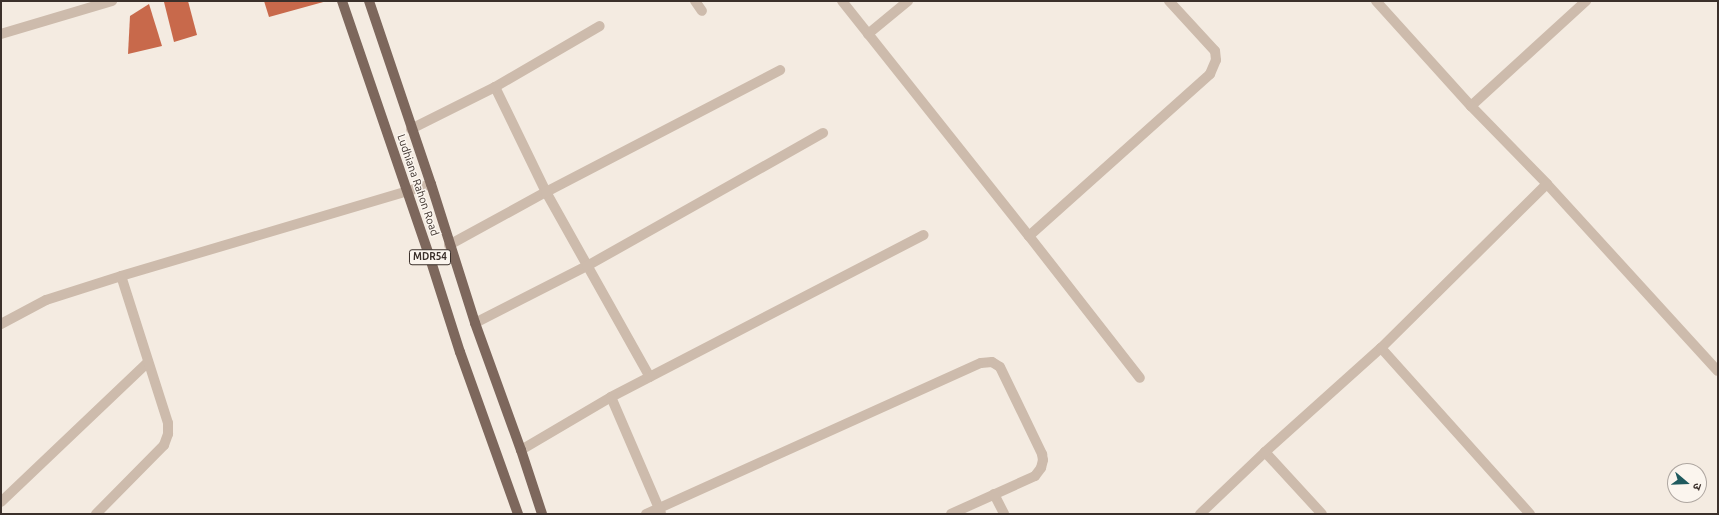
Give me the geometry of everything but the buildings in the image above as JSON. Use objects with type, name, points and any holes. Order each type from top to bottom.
[{"type":"main road","name":"Ludhiana Rahon Road","points":[[342,1],[460,352],[518,514]]},
{"type":"main road","name":"Ludhiana Rahon Road","points":[[369,1],[431,184],[449,245],[475,323],[521,450],[542,514]]},
{"type":"street","points":[[1,34],[112,1]]},
{"type":"street","points":[[695,1],[702,11]]},
{"type":"street","points":[[842,1],[1140,378]]},
{"type":"street","points":[[868,34],[908,1]]},
{"type":"street","points":[[1029,236],[1210,74],[1216,60],[1215,51],[1169,1]]},
{"type":"street","points":[[1376,1],[1471,106],[1547,184],[1718,371]]},
{"type":"street","points":[[1471,106],[1586,1]]},
{"type":"street","points":[[412,129],[495,87],[600,26]]},
{"type":"street","points":[[449,245],[546,192],[780,70]]},
{"type":"street","points":[[495,87],[546,192],[650,377]]},
{"type":"street","points":[[475,323],[587,266],[823,132]]},
{"type":"street","points":[[1,324],[46,300],[121,276],[431,184]]},
{"type":"street","points":[[1200,514],[1265,452],[1381,348],[1547,184]]},
{"type":"street","points":[[521,450],[611,397],[923,235]]},
{"type":"street","points":[[96,514],[164,445],[168,434],[168,423],[121,276]]},
{"type":"street","points":[[1381,348],[1530,514]]},
{"type":"street","points":[[1,502],[148,362]]},
{"type":"street","points":[[646,514],[660,511],[981,364],[992,362],[1000,367],[1042,454],[1043,460],[1041,468],[1035,476],[951,514]]},
{"type":"street","points":[[611,397],[660,511]]},
{"type":"street","points":[[1265,452],[1322,514]]},
{"type":"street","points":[[994,494],[1004,514]]}]
